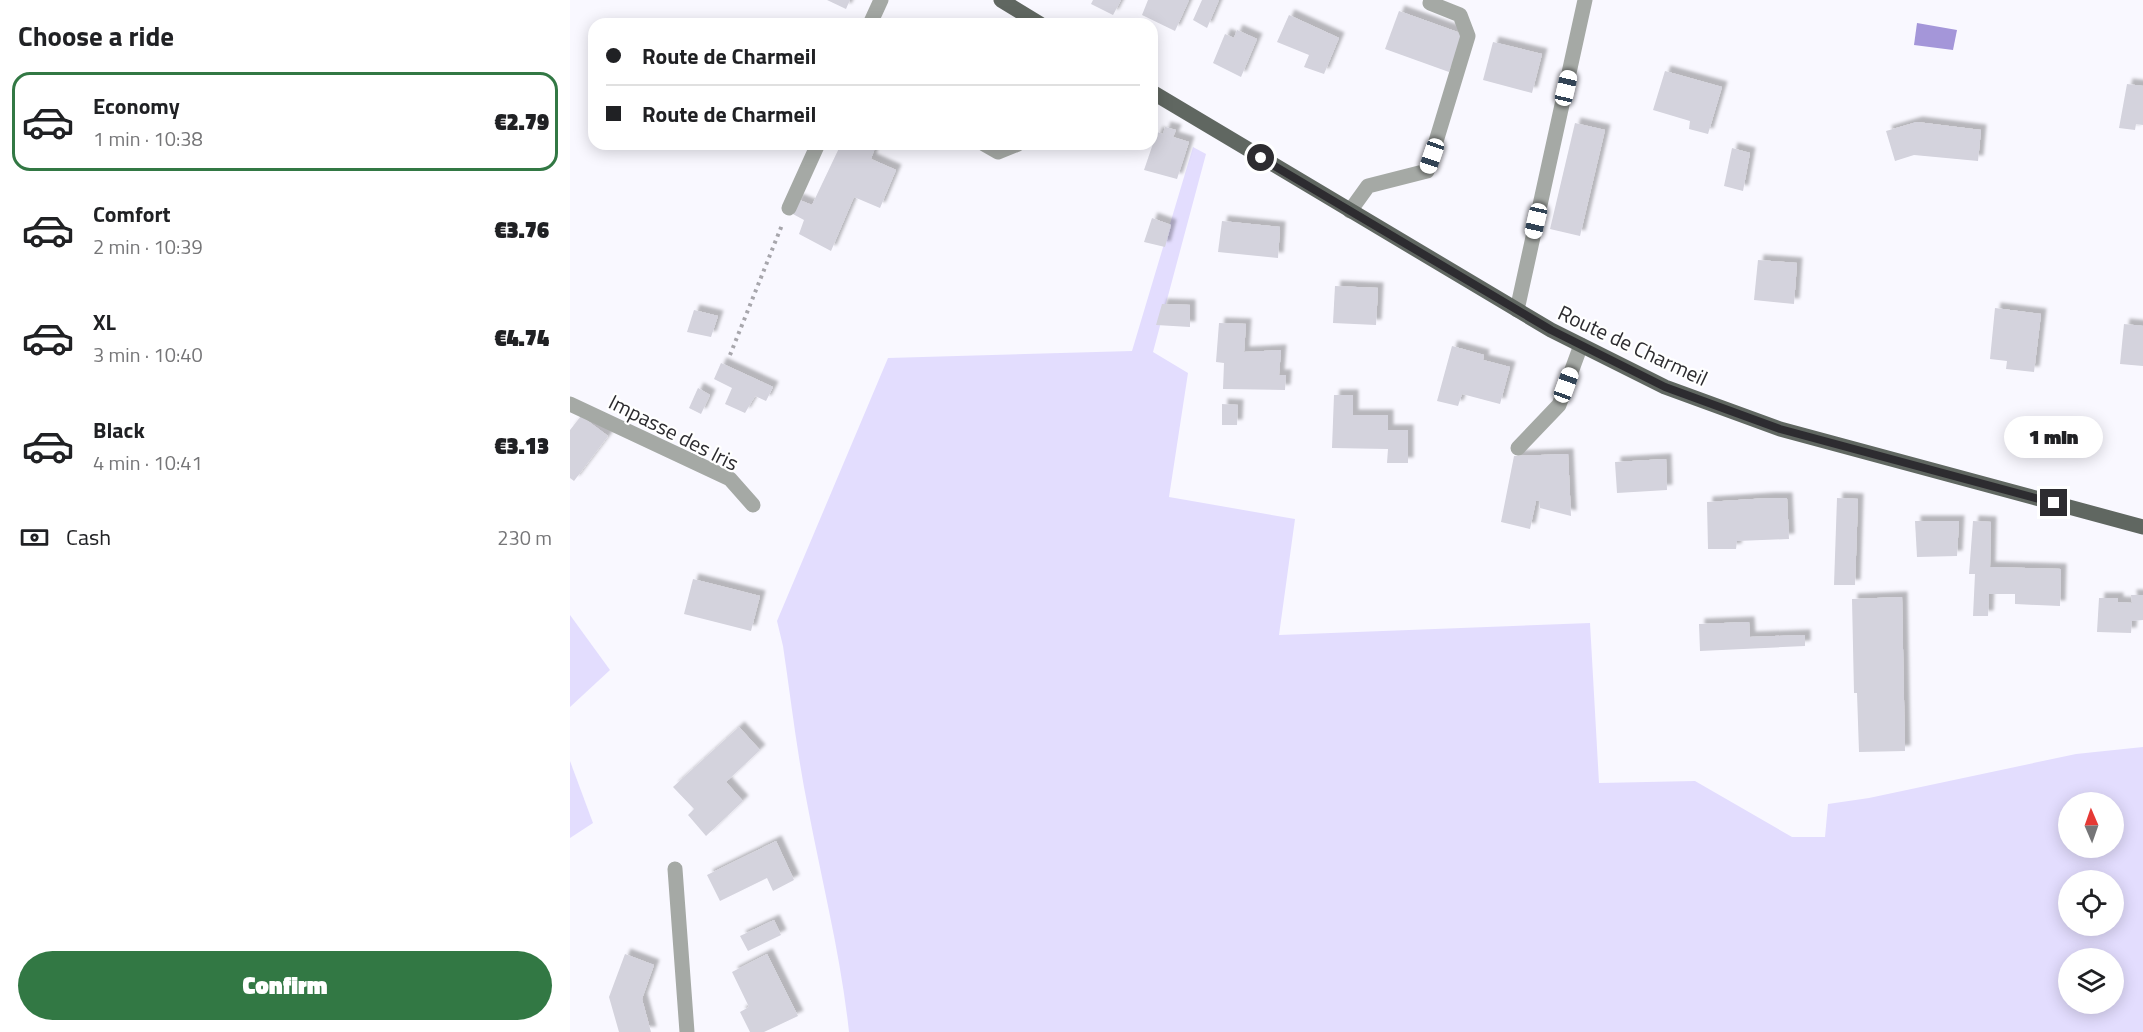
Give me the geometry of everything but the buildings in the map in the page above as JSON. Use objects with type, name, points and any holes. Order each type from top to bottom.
[{"type":"main road","points":[[1001,0],[1030,18]]},
{"type":"main road","name":"Route de Charmeil","points":[[1158,96],[1517,310],[1665,387],[1780,429],[2143,526]]},
{"type":"street","points":[[873,18],[881,0]]},
{"type":"street","points":[[1517,310],[1585,0]]},
{"type":"street","points":[[1350,212],[1368,186],[1427,171],[1468,36],[1460,15],[1430,3]]},
{"type":"street","points":[[789,208],[815,150]]},
{"type":"street","points":[[1518,448],[1559,405],[1581,345]]},
{"type":"street","name":"Impasse des Iris","points":[[570,404],[730,479],[753,505]]},
{"type":"street","points":[[675,869],[687,1032]]},
{"type":"path","points":[[730,355],[789,208]]},
{"type":"shaded area","points":[[1917,23],[1957,30],[1953,50],[1914,45]]},
{"type":"shaded area","points":[[1193,147],[1206,154],[1153,352],[1188,373],[1169,497],[1295,519],[1279,635],[1590,623],[1599,783],[1695,781],[1792,837],[1825,837],[1828,804],[1869,798],[2076,754],[2143,747],[2143,1032],[849,1032],[831,919],[804,788],[783,646],[777,621],[888,358],[1132,351]]},
{"type":"shaded area","points":[[570,615],[610,670],[570,707]]},
{"type":"shaded area","points":[[570,761],[593,823],[570,838]]},
{"type":"route","points":[[1261,158],[1551,330],[1665,387],[1780,429],[2054,503]]}]
